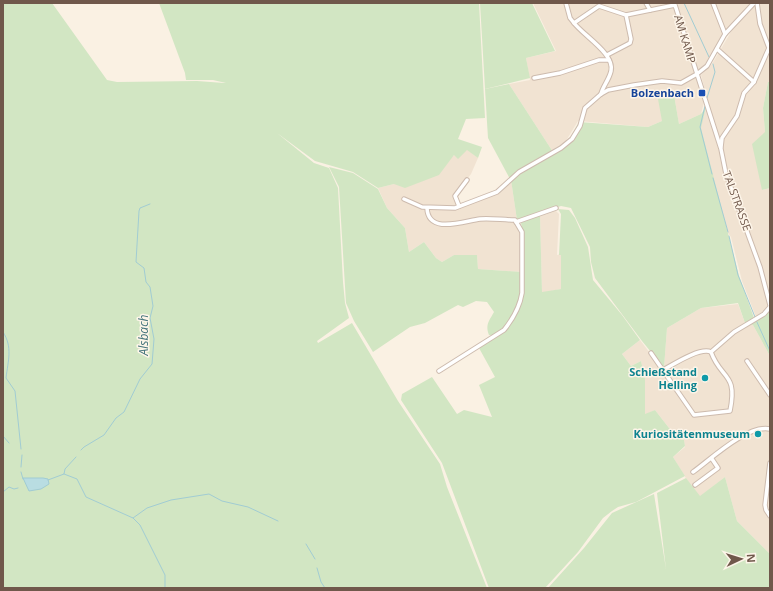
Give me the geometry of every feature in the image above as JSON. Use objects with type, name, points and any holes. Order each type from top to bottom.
[{"type":"street","points":[[566,3],[570,18],[607,56],[609,60],[612,68],[611,74],[601,94]]},
{"type":"street","points":[[646,3],[650,10]]},
{"type":"street","points":[[713,3],[725,34]]},
{"type":"street","points":[[404,199],[427,208],[455,208],[498,192],[519,172],[561,148],[577,133],[585,108],[601,94],[608,90],[634,85],[662,82],[681,83],[697,74],[707,66],[725,34],[755,3]]},
{"type":"street","points":[[721,149],[722,138],[737,116],[746,91],[754,82],[769,48],[760,24],[755,3]]},
{"type":"street","name":"AM KAMP","points":[[626,15],[675,5],[697,74]]},
{"type":"street","points":[[574,23],[599,6],[626,15],[631,39],[630,43],[607,56]]},
{"type":"street","points":[[717,49],[754,82]]},
{"type":"street","points":[[534,78],[565,72],[599,60],[609,60]]},
{"type":"street","name":"TALSTRASSE","points":[[697,74],[721,149],[726,174],[760,267],[770,306]]},
{"type":"street","points":[[459,206],[455,196],[467,180]]},
{"type":"street","points":[[427,208],[427,213],[432,220],[443,224],[460,224],[480,219],[515,220],[522,232],[522,293],[521,299],[508,326],[439,371]]},
{"type":"street","points":[[516,222],[556,208]]},
{"type":"street","points":[[663,370],[690,356],[706,351],[711,352],[734,332],[764,314],[770,306]]},
{"type":"street","points":[[651,353],[692,414],[730,411],[733,388],[727,375],[716,362],[711,352]]},
{"type":"street","points":[[747,360],[770,395]]},
{"type":"street","points":[[693,472],[712,459],[740,436],[757,429],[770,429]]},
{"type":"street","points":[[695,485],[718,468],[712,459]]},
{"type":"street","points":[[770,463],[765,505],[770,516]]},
{"type":"shaded area","points":[[533,3],[673,3],[704,102],[701,114],[679,124],[674,95],[662,121],[648,127],[578,121],[564,144],[553,152],[509,84],[530,80],[526,58],[556,51]]},
{"type":"shaded area","points":[[679,3],[752,3],[724,33],[709,60],[699,70],[697,69],[677,6]]},
{"type":"shaded area","points":[[756,3],[770,3],[770,82],[768,82],[763,108],[765,132],[762,190],[770,188],[770,306],[756,317],[742,281],[700,128],[706,107],[709,105],[701,75],[712,64],[735,25]]},
{"type":"shaded area","points":[[467,149],[478,158],[471,174],[454,196],[459,206],[491,196],[511,180],[517,220],[521,232],[522,272],[478,269],[477,255],[454,255],[442,262],[436,258],[424,242],[409,252],[405,228],[387,208],[378,188],[394,184]]},
{"type":"shaded area","points":[[555,210],[559,214],[557,255],[561,254],[561,289],[542,293],[540,214]]},
{"type":"shaded area","points":[[738,304],[745,323],[753,325],[770,356],[770,554],[737,521],[725,477],[700,497],[687,480],[673,457],[685,447],[684,440],[669,428],[655,410],[645,415],[645,379],[641,361],[631,366],[622,354],[640,340],[662,369],[664,368],[667,328],[701,308]]},
{"type":"green space","points":[[3,3],[52,3],[107,80],[117,82],[197,81],[226,83],[213,80],[186,80],[185,73],[159,3],[479,3],[485,118],[466,119],[458,139],[482,147],[478,158],[467,150],[458,159],[454,155],[439,175],[405,188],[394,184],[378,188],[353,172],[315,161],[277,133],[314,163],[329,168],[338,188],[343,282],[345,303],[349,318],[317,341],[318,343],[352,323],[398,401],[440,464],[447,487],[487,588],[3,588]]},
{"type":"green space","points":[[480,3],[532,3],[555,51],[526,58],[530,78],[485,89]]},
{"type":"green space","points":[[768,82],[770,82],[770,188],[762,190],[752,144],[765,132],[763,108]]},
{"type":"green space","points":[[509,84],[553,152],[510,179],[488,138],[485,89]]},
{"type":"green space","points":[[674,95],[679,124],[701,114],[706,107],[701,128],[739,276],[754,318],[745,323],[738,303],[701,308],[667,328],[664,368],[595,278],[591,262],[590,247],[571,208],[561,206],[517,220],[511,180],[569,140],[579,122],[648,127],[662,121],[658,99]]},
{"type":"green space","points":[[329,167],[353,173],[378,189],[387,208],[405,228],[409,252],[424,242],[436,258],[442,262],[454,255],[477,255],[478,269],[522,272],[521,291],[517,307],[513,315],[502,329],[494,336],[489,335],[489,321],[494,312],[487,302],[476,301],[463,307],[458,305],[425,323],[410,327],[373,352],[354,321],[346,303],[339,187]]},
{"type":"green space","points":[[558,209],[569,210],[575,218],[588,247],[593,280],[622,315],[640,340],[622,354],[631,366],[641,361],[645,379],[645,414],[655,410],[669,428],[684,440],[685,446],[673,457],[685,476],[636,502],[618,507],[603,518],[578,552],[545,588],[489,588],[442,463],[401,400],[402,394],[432,377],[457,414],[464,410],[492,417],[479,385],[495,377],[479,348],[505,331],[522,299],[523,232],[521,223],[523,220],[540,214],[542,292],[561,289],[561,255],[559,255],[561,214]]},
{"type":"green space","points":[[770,311],[770,356],[753,325],[749,324]]},
{"type":"green space","points":[[725,477],[737,521],[770,554],[770,588],[548,588],[584,548],[612,513],[654,494],[666,569],[657,493],[686,478],[700,496]]},
{"type":"water","points":[[23,478],[48,479],[49,484],[41,489],[29,491]]},
{"type":"waterway","points":[[684,3],[709,57]]},
{"type":"waterway","points":[[707,98],[715,72],[713,64]]},
{"type":"waterway","points":[[705,106],[700,127],[712,174]]},
{"type":"waterway","points":[[713,178],[728,232]]},
{"type":"waterway","name":"Alsbach","points":[[81,450],[104,435],[116,418],[124,412],[140,379],[152,364],[154,339],[150,318],[153,306],[150,287],[146,282],[144,268],[136,262],[139,211],[140,208],[150,204]]},
{"type":"waterway","points":[[729,236],[738,275],[755,317]]},
{"type":"waterway","points":[[756,320],[770,351]]},
{"type":"waterway","points":[[3,332],[9,349],[6,378],[15,391],[21,449]]},
{"type":"waterway","points":[[3,436],[9,443]]},
{"type":"waterway","points":[[21,467],[22,455]]},
{"type":"waterway","name":"Alsbach","points":[[48,480],[64,474],[65,469],[76,457]]},
{"type":"waterway","points":[[21,472],[23,479]]},
{"type":"waterway","points":[[64,474],[77,479],[86,497],[133,518],[147,508],[171,500],[209,494],[222,501],[248,507],[278,521]]},
{"type":"waterway","name":"Alsbach","points":[[3,492],[9,487],[14,489],[18,488]]},
{"type":"waterway","points":[[133,518],[140,525],[165,575],[165,588]]},
{"type":"waterway","points":[[306,544],[315,559]]},
{"type":"waterway","points":[[317,568],[321,582],[325,588]]},
{"type":"place","name":"Bolzenbach","points":[[702,93]]},
{"type":"place","name":"Schießstand Helling","points":[[705,378]]},
{"type":"place","name":"Kuriositätenmuseum","points":[[758,434]]}]
